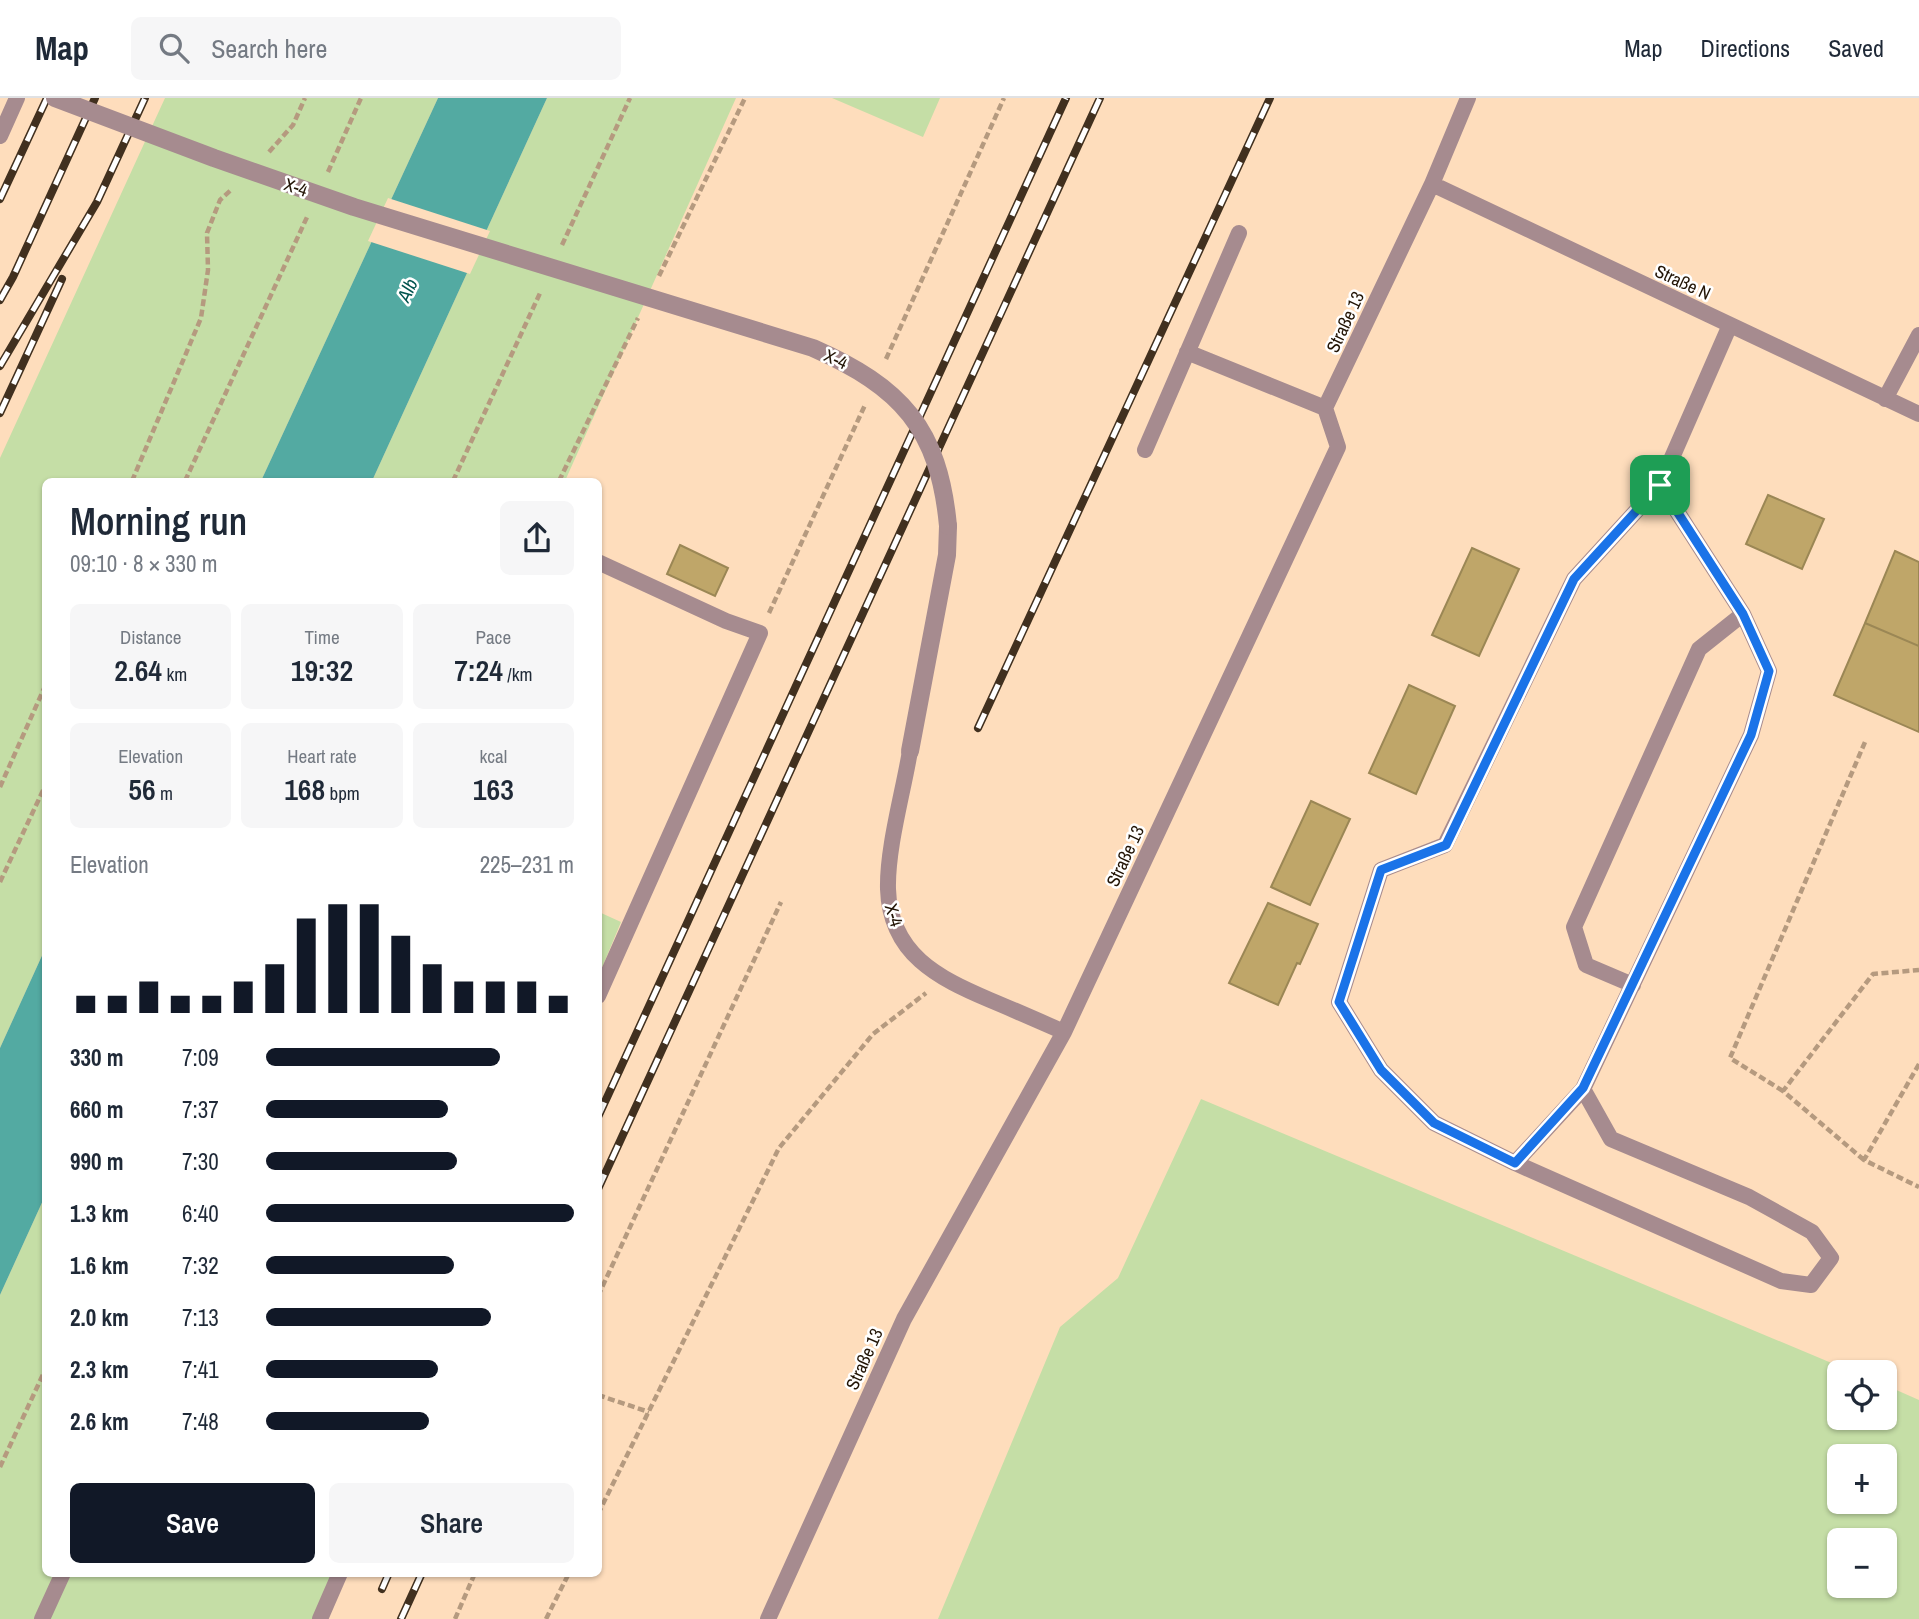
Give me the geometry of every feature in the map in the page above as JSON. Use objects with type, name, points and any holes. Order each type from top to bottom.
[{"type":"street","name":"X-4","points":[[55,98],[354,207],[813,348],[868,375],[893,394],[924,434],[939,474],[948,526],[947,555],[910,751]]},
{"type":"lane","points":[[0,136],[18,98]]},
{"type":"lane","name":"Straße 13","points":[[768,1619],[904,1319],[1064,1032],[1338,447],[1325,408],[1432,184],[1468,98]]},
{"type":"lane","name":"Straße N","points":[[1432,184],[1919,414]]},
{"type":"lane","points":[[1145,450],[1238,233]]},
{"type":"lane","points":[[1583,1088],[1611,1139],[1749,1197],[1812,1233],[1831,1258],[1811,1285],[1781,1281],[1515,1163],[1434,1123],[1381,1070],[1339,1002],[1381,870],[1446,845],[1574,579],[1660,485],[1730,325]]},
{"type":"lane","points":[[1885,399],[1919,335]]},
{"type":"lane","points":[[1187,352],[1325,408]]},
{"type":"lane","points":[[1515,1163],[1583,1088],[1751,735],[1769,671],[1743,614],[1660,485]]},
{"type":"lane","points":[[602,564],[726,621],[760,633],[602,987]]},
{"type":"lane","points":[[1633,985],[1586,965],[1574,927],[1699,649],[1743,614]]},
{"type":"lane","name":"X-4","points":[[910,751],[889,870],[888,892],[892,915],[907,948],[925,967],[943,980],[1064,1032]]},
{"type":"lane","points":[[42,1619],[61,1577]]},
{"type":"lane","points":[[320,1619],[339,1577]]},
{"type":"path","points":[[267,154],[293,125],[305,98]]},
{"type":"path","points":[[324,179],[361,98]]},
{"type":"path","points":[[133,478],[201,318],[208,270],[206,233],[220,200],[240,182]]},
{"type":"path","points":[[186,478],[309,214]]},
{"type":"path","points":[[0,787],[42,693]]},
{"type":"path","points":[[1865,742],[1730,1058],[1783,1091],[1864,1160],[1919,1187]]},
{"type":"path","points":[[0,882],[42,793]]},
{"type":"path","points":[[602,1287],[781,902]]},
{"type":"path","points":[[1783,1091],[1873,974],[1919,970]]},
{"type":"path","points":[[602,1506],[779,1148],[873,1034],[943,980]]},
{"type":"path","points":[[1864,1160],[1919,1064]]},
{"type":"path","points":[[0,1467],[42,1377]]},
{"type":"path","points":[[602,1396],[649,1412]]},
{"type":"path","points":[[455,1619],[473,1577]]},
{"type":"path","points":[[546,1619],[567,1577]]},
{"type":"green space","points":[[165,98],[438,98],[262,478],[42,478],[42,956],[0,1048],[0,458]]},
{"type":"green space","points":[[547,98],[736,98],[566,478],[373,478]]},
{"type":"green space","points":[[832,98],[940,98],[923,137]]},
{"type":"green space","points":[[602,913],[621,922],[602,968]]},
{"type":"green space","points":[[1201,1099],[1827,1361],[1827,1430],[1897,1430],[1897,1390],[1919,1400],[1919,1619],[938,1619],[1060,1327],[1118,1278]]},
{"type":"green space","points":[[42,1203],[42,1577],[345,1577],[327,1619],[0,1619],[0,1295]]},
{"type":"water","name":"Alb","points":[[438,98],[547,98],[373,478],[262,478]]},
{"type":"water","points":[[42,956],[42,1203],[0,1295],[0,1048]]},
{"type":"pier","points":[[388,198],[490,231],[470,274],[368,241]]},
{"type":"building","points":[[1768,495],[1824,519],[1802,569],[1746,544]]},
{"type":"building","points":[[680,545],[728,568],[715,596],[667,574]]},
{"type":"building","points":[[1472,548],[1519,569],[1479,656],[1432,635]]},
{"type":"building","points":[[1895,551],[1919,562],[1919,646],[1865,623]]},
{"type":"building","points":[[1865,623],[1919,646],[1919,732],[1834,695]]},
{"type":"building","points":[[1409,685],[1455,706],[1416,794],[1369,773]]},
{"type":"building","points":[[1311,801],[1350,819],[1310,905],[1271,887]]},
{"type":"building","points":[[1268,903],[1318,924],[1278,1005],[1229,983]]},
{"type":"railway","points":[[0,199],[47,98]]},
{"type":"railway","points":[[0,300],[95,98]]},
{"type":"railway","points":[[0,366],[97,202],[145,98]]},
{"type":"railway","points":[[602,1108],[1066,98]]},
{"type":"railway","points":[[602,1180],[1100,98]]},
{"type":"railway","points":[[978,728],[1270,98]]},
{"type":"railway","points":[[0,413],[62,279]]},
{"type":"railway","points":[[382,1589],[387,1577]]},
{"type":"railway","points":[[401,1619],[420,1577]]},
{"type":"route","points":[[1660,485],[1743,614],[1769,671],[1751,735],[1583,1088],[1515,1163],[1434,1123],[1381,1070],[1339,1002],[1381,870],[1446,845],[1574,579],[1660,485]]}]
